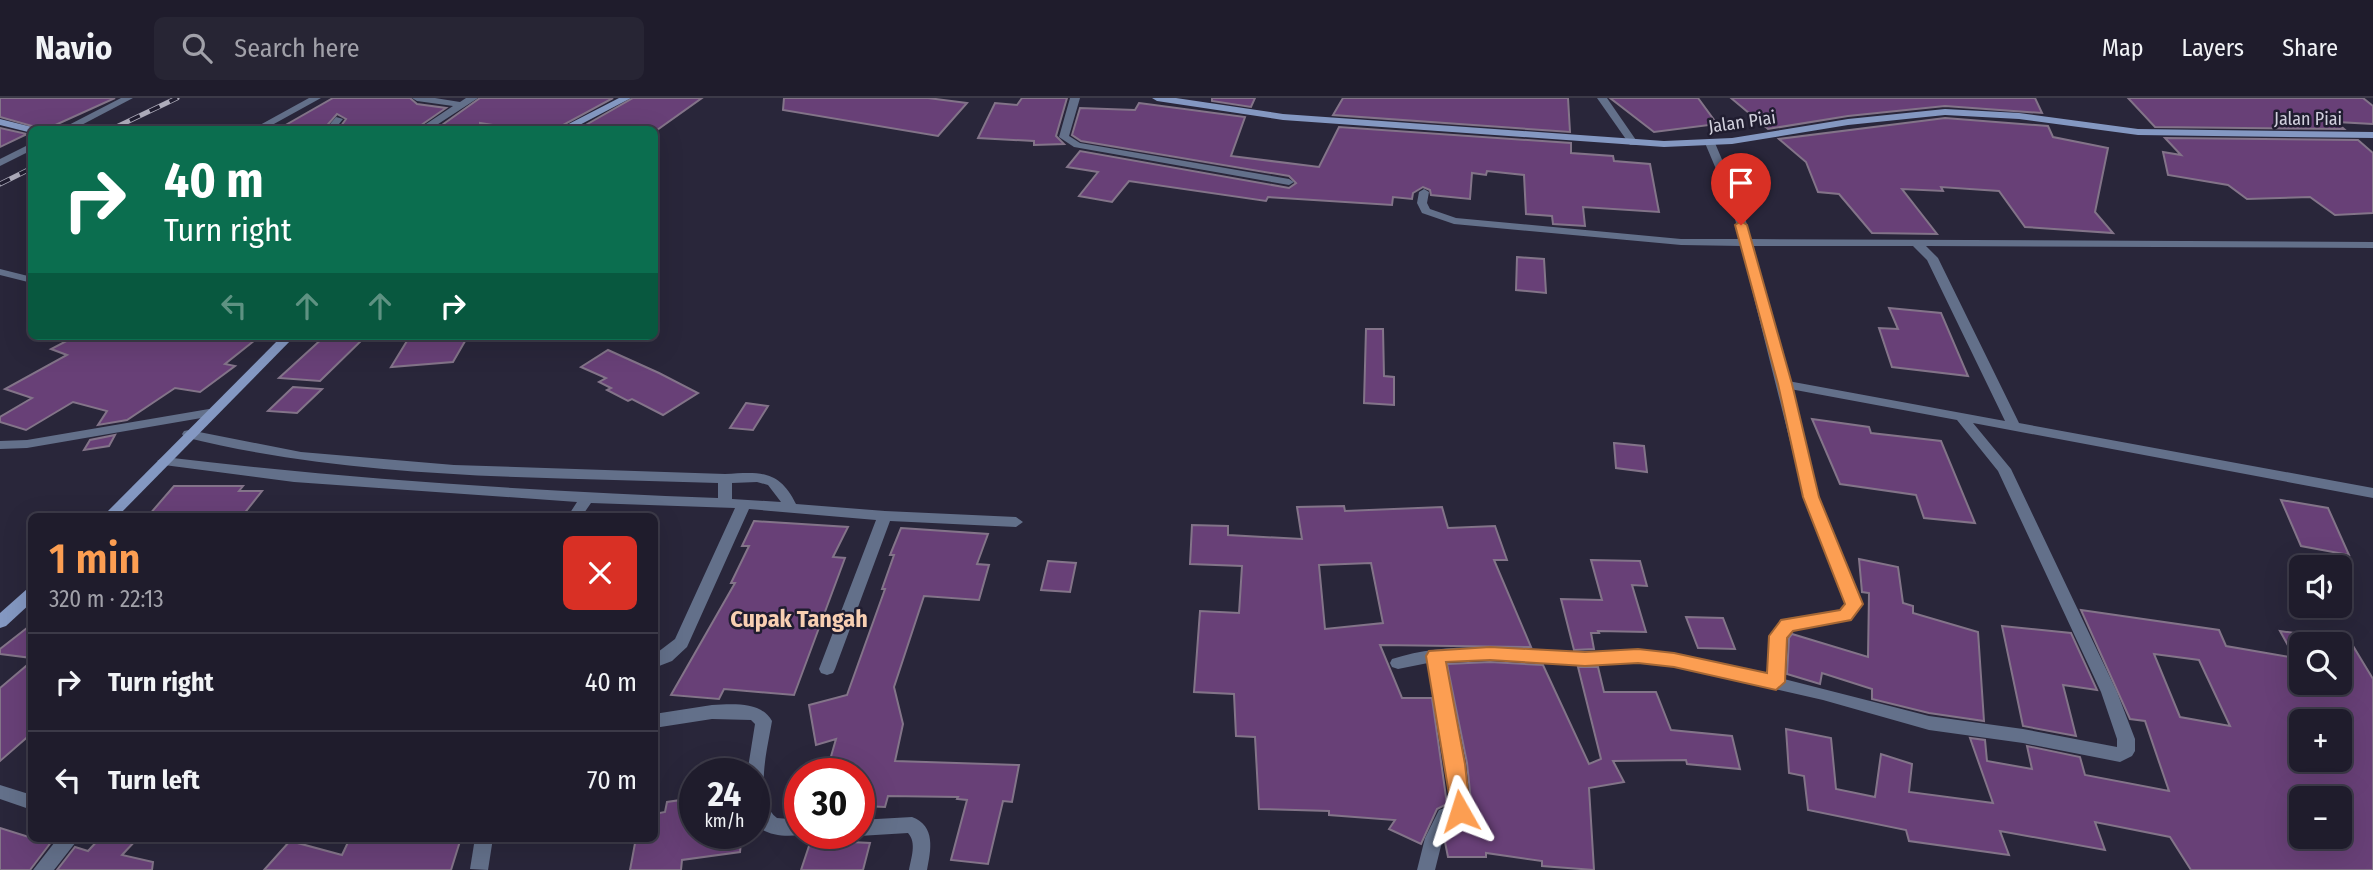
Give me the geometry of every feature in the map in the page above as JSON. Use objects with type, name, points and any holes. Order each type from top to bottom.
[{"type":"street","points":[[71,126],[128,98]]},
{"type":"street","points":[[263,126],[316,98]]},
{"type":"street","points":[[417,98],[461,105]]},
{"type":"street","points":[[427,126],[473,98]]},
{"type":"street","points":[[569,126],[626,98]]},
{"type":"street","points":[[1075,98],[1064,137],[1077,145],[1289,183]]},
{"type":"street","name":"Jalan Piai","points":[[1157,98],[1283,117],[1633,143],[1710,143],[1848,121],[1945,112],[2019,116],[2151,133],[2373,135]]},
{"type":"street","points":[[1602,98],[1633,143]]},
{"type":"street","points":[[0,122],[28,129]]},
{"type":"street","points":[[1710,143],[1737,207],[1785,384],[1811,497],[1854,604],[1845,615],[1787,625],[1778,636],[1776,682]]},
{"type":"street","points":[[0,163],[28,148]]},
{"type":"street","points":[[1424,192],[1422,203],[1426,211],[1454,221],[1681,242],[2078,241],[2296,247],[2373,245]]},
{"type":"street","points":[[1916,243],[1932,258],[2015,428]]},
{"type":"street","points":[[113,513],[209,413],[285,340]]},
{"type":"street","points":[[1785,384],[2373,493]]},
{"type":"street","points":[[1398,663],[1435,656],[1490,653],[1585,659],[1638,656],[1674,660],[1776,682],[1929,723],[2023,736],[2120,755],[2126,751],[2126,739],[2109,691],[2004,469],[1963,419]]},
{"type":"street","points":[[189,435],[301,456],[454,469],[725,479],[768,478],[783,490],[791,508]]},
{"type":"street","points":[[294,477],[301,456]]},
{"type":"street","points":[[164,461],[294,477],[587,498],[744,504],[885,516],[1016,522]]},
{"type":"street","points":[[725,479],[725,503]]},
{"type":"street","points":[[577,513],[587,498]]},
{"type":"street","points":[[658,660],[666,657],[681,643],[744,504]]},
{"type":"street","points":[[827,669],[885,516]]},
{"type":"street","points":[[0,622],[28,597]]},
{"type":"street","points":[[1426,870],[1434,838],[1445,815],[1460,811],[1455,764],[1435,656]]},
{"type":"street","points":[[658,720],[717,712],[752,712],[759,715],[764,720],[755,778],[759,811],[766,822],[784,827]]},
{"type":"street","points":[[0,792],[28,802]]},
{"type":"street","points":[[875,827],[912,825],[918,830],[923,841],[918,870]]},
{"type":"street","points":[[42,870],[66,842]]},
{"type":"street","points":[[479,869],[483,842]]},
{"type":"lane","points":[[333,126],[339,119]]},
{"type":"lane","points":[[0,272],[28,279]]},
{"type":"lane","points":[[0,445],[27,444],[209,413]]},
{"type":"building","points":[[0,98],[115,98],[53,126],[32,126],[0,117]]},
{"type":"building","points":[[333,98],[410,98],[417,104],[446,108],[420,126],[341,126],[346,119],[337,114],[326,126],[284,126]]},
{"type":"building","points":[[480,98],[613,98],[561,126],[499,126],[480,123],[480,126],[441,126]]},
{"type":"building","points":[[633,98],[702,98],[658,129],[658,126],[584,126]]},
{"type":"building","points":[[784,98],[928,98],[967,103],[938,136],[783,110]]},
{"type":"building","points":[[1022,98],[1067,98],[1056,136],[1064,144],[1034,145],[1034,141],[978,138],[995,103],[1017,105]]},
{"type":"building","points":[[1212,98],[1255,98],[1251,107],[1212,101]]},
{"type":"building","points":[[1343,98],[1568,98],[1570,132],[1333,115]]},
{"type":"building","points":[[1610,98],[1698,98],[1717,124],[1654,132]]},
{"type":"building","points":[[1731,98],[2035,98],[2042,113],[1945,106],[1848,116],[1768,129]]},
{"type":"building","points":[[2128,98],[2363,98],[2373,106],[2373,124],[2336,122],[2344,129],[2155,127]]},
{"type":"building","points":[[1139,103],[1245,117],[1231,156],[1319,167],[1339,127],[1571,143],[1571,153],[1613,156],[1614,161],[1650,164],[1659,212],[1583,207],[1585,226],[1553,224],[1552,216],[1526,214],[1524,175],[1487,171],[1486,175],[1472,173],[1470,199],[1431,195],[1430,190],[1423,187],[1413,193],[1412,199],[1393,197],[1392,205],[1268,197],[1266,201],[1129,181],[1112,202],[1079,196],[1098,172],[1067,167],[1080,151],[1289,188],[1296,183],[1289,176],[1081,141],[1072,135],[1080,108],[1135,110]]},
{"type":"building","points":[[1945,118],[2048,126],[2053,137],[2108,148],[2095,212],[2113,233],[2025,227],[1999,191],[1941,187],[1943,191],[1902,189],[1937,234],[1872,233],[1839,194],[1818,192],[1806,162],[1779,139]]},
{"type":"building","points":[[0,128],[27,134],[0,147]]},
{"type":"building","points":[[2165,138],[2358,140],[2373,153],[2373,213],[2335,215],[2310,197],[2247,199],[2228,185],[2168,175],[2163,152],[2181,155]]},
{"type":"building","points":[[1517,257],[1544,259],[1546,293],[1516,290]]},
{"type":"building","points":[[1889,308],[1941,313],[1968,376],[1892,367],[1879,328],[1898,329]]},
{"type":"building","points":[[1366,329],[1383,329],[1384,376],[1394,377],[1394,405],[1364,403]]},
{"type":"building","points":[[68,340],[255,340],[225,364],[235,366],[200,392],[175,388],[127,420],[98,425],[107,411],[73,402],[26,430],[0,422],[0,417],[32,398],[5,389],[67,355],[51,349]]},
{"type":"building","points":[[321,340],[362,340],[320,381],[279,378]]},
{"type":"building","points":[[408,340],[466,340],[453,362],[391,367]]},
{"type":"building","points":[[608,350],[698,393],[663,415],[632,399],[628,401],[607,390],[611,388],[599,382],[606,378],[581,367]]},
{"type":"building","points":[[293,387],[322,389],[297,413],[268,411]]},
{"type":"building","points":[[746,403],[768,406],[753,430],[730,428]]},
{"type":"building","points":[[1812,419],[1869,427],[1871,433],[1941,441],[1975,523],[1924,518],[1916,495],[1840,484]]},
{"type":"building","points":[[115,435],[109,446],[84,450],[90,440]]},
{"type":"building","points":[[1614,443],[1644,446],[1647,472],[1616,468]]},
{"type":"building","points":[[174,486],[243,486],[239,491],[262,491],[245,513],[151,513]]},
{"type":"building","points":[[2281,500],[2328,508],[2349,555],[2301,546]]},
{"type":"building","points":[[1344,506],[1345,511],[1442,507],[1448,528],[1495,526],[1507,560],[1494,560],[1531,647],[1380,645],[1402,698],[1432,698],[1447,804],[1437,809],[1421,844],[1389,829],[1395,820],[1329,815],[1329,811],[1259,809],[1255,737],[1236,736],[1234,694],[1194,692],[1200,611],[1239,613],[1242,566],[1190,564],[1192,525],[1228,526],[1228,535],[1302,539],[1297,507]],"holes":[[[1371,563],[1383,623],[1325,629],[1319,565]]]},
{"type":"building","points":[[754,521],[848,527],[833,557],[845,558],[794,695],[724,689],[719,699],[671,695],[735,583],[731,583],[749,546],[742,546]]},
{"type":"building","points":[[901,528],[988,534],[977,564],[989,565],[979,600],[924,596],[894,687],[903,724],[895,761],[1019,765],[1012,802],[1003,801],[988,864],[951,860],[967,800],[957,799],[958,797],[888,796],[885,807],[875,807],[875,758],[831,758],[836,739],[816,745],[809,705],[847,695],[885,589],[882,589],[894,555],[890,555]]},
{"type":"building","points":[[1859,559],[1898,567],[1903,603],[1913,606],[1913,613],[1978,632],[1984,721],[1929,713],[1872,699],[1872,689],[1822,673],[1820,684],[1787,674],[1789,638],[1792,634],[1868,657],[1869,593],[1862,592]]},
{"type":"building","points":[[1591,560],[1640,561],[1647,586],[1632,585],[1646,632],[1598,631],[1599,633],[1591,633],[1594,649],[1574,650],[1561,599],[1602,600]]},
{"type":"building","points":[[1048,561],[1076,563],[1070,592],[1041,590]]},
{"type":"building","points":[[2081,610],[2219,630],[2226,646],[2289,657],[2289,695],[2352,695],[2352,644],[2373,679],[2373,870],[2191,870],[2170,837],[2095,822],[2105,850],[2000,831],[2009,855],[1909,841],[1906,830],[1808,810],[1804,776],[1789,773],[1786,729],[1831,738],[1836,789],[1875,797],[1881,754],[1912,764],[1909,792],[1993,803],[1970,738],[1985,740],[1987,761],[2032,769],[2027,746],[2080,757],[2085,775],[2169,791],[2145,721],[2130,719]],"holes":[[[2154,654],[2199,660],[2230,726],[2180,717]]]},
{"type":"building","points":[[1686,617],[1723,618],[1735,649],[1698,648]]},
{"type":"building","points":[[2002,626],[2071,633],[2097,690],[2063,685],[2076,736],[2023,726]]},
{"type":"building","points":[[28,627],[28,658],[0,654],[0,649]]},
{"type":"building","points":[[2280,631],[2289,632],[2289,647]]},
{"type":"building","points":[[1490,662],[1543,665],[1589,764],[1601,759],[1578,667],[1598,667],[1604,692],[1656,692],[1671,730],[1732,736],[1740,769],[1687,764],[1686,760],[1613,761],[1624,782],[1589,788],[1594,870],[1542,866],[1542,861],[1486,853],[1486,857],[1448,857],[1445,842],[1453,823],[1467,818],[1472,811],[1467,763],[1447,664]]},
{"type":"building","points":[[28,664],[28,736],[0,761],[0,688]]},
{"type":"building","points":[[679,800],[679,849],[740,849],[740,852],[682,860],[681,870],[630,870],[635,842],[658,842],[658,813],[665,812],[667,802]]},
{"type":"building","points":[[0,828],[28,837],[28,842],[51,842],[30,870],[0,870]]},
{"type":"building","points":[[96,842],[134,842],[122,855],[153,862],[152,870],[57,870],[75,847],[88,851]]},
{"type":"building","points":[[289,842],[342,855],[348,842],[460,842],[451,870],[264,870]]},
{"type":"building","points":[[808,849],[868,849],[863,870],[801,870]]},
{"type":"railway","points":[[118,126],[177,98]]},
{"type":"railway","points":[[0,184],[28,170]]},
{"type":"district","name":"Cupak Tangah","points":[[799,619]]},
{"type":"route","points":[[1460,811],[1455,764],[1435,656],[1490,653],[1585,659],[1638,656],[1717,668],[1776,682],[1778,636],[1787,625],[1845,615],[1854,604],[1811,497],[1785,384],[1741,225]]}]
